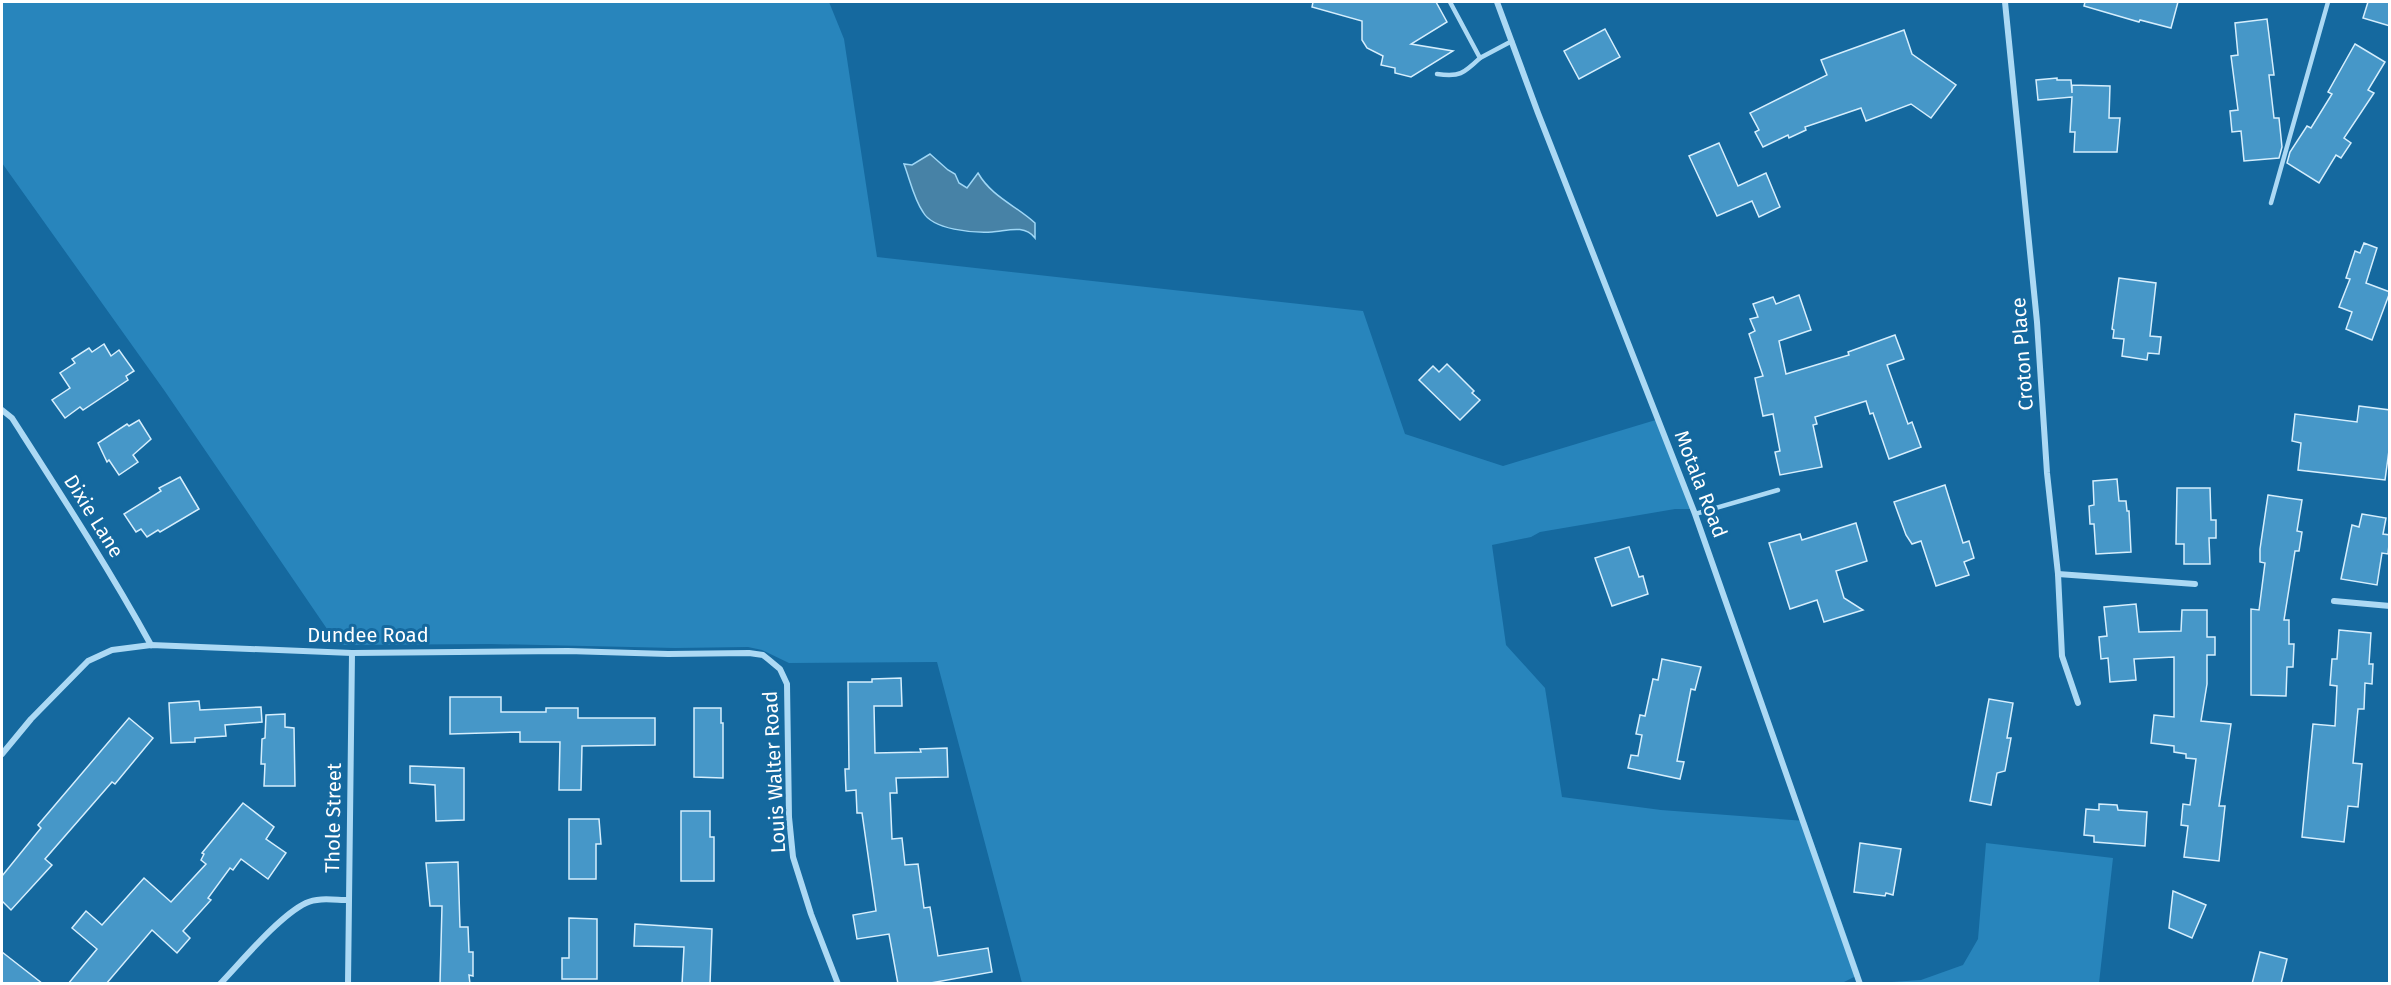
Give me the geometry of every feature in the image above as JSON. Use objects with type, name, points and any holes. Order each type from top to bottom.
[{"type":"street","name":"Motala Road","points":[[1497,2],[1695,514],[1860,984]]},
{"type":"street","name":"Croton Place","points":[[2005,2],[2036,310],[2047,473],[2058,574],[2062,656],[2078,703]]},
{"type":"street","name":"Dixie Lane","points":[[2,410],[12,418],[80,523],[123,593],[151,645]]},
{"type":"street","points":[[2058,574],[2194,584]]},
{"type":"street","points":[[2334,601],[2390,606]]},
{"type":"street","name":"Dundee Road","points":[[2,754],[39,711],[88,662],[112,650],[151,645],[352,653],[568,651],[668,654],[749,653],[763,655],[774,664]]},
{"type":"street","name":"Thole Street","points":[[348,984],[352,653]]},
{"type":"street","name":"Louis Walter Road","points":[[774,664],[784,675],[789,697],[789,817],[793,857],[811,914],[838,984]]},
{"type":"street","points":[[220,984],[275,927],[306,903],[318,900],[348,900]]},
{"type":"lane","points":[[1450,2],[1480,58]]},
{"type":"lane","points":[[2271,203],[2328,2]]},
{"type":"lane","points":[[1437,74],[1461,75],[1480,58],[1512,40]]},
{"type":"lane","points":[[1695,514],[1778,490]]},
{"type":"shaded area","points":[[2,2],[829,2],[844,39],[877,257],[1363,311],[1405,434],[1503,466],[1659,419],[1694,509],[1675,509],[1540,532],[1531,537],[1492,545],[1506,645],[1545,688],[1562,797],[1661,810],[1806,821],[1860,974],[1840,984],[1022,983],[937,662],[789,663],[762,650],[748,647],[338,645],[164,390],[2,163]]},
{"type":"shaded area","points":[[930,154],[955,174],[959,183],[967,188],[978,173],[997,195],[1035,223],[1035,238],[1026,231],[1015,229],[992,232],[964,231],[944,227],[928,218],[917,201],[904,164],[912,165]]},
{"type":"shaded area","points":[[1986,843],[2113,858],[2099,983],[1877,983],[1921,980],[1963,965],[1978,939]]},
{"type":"building","points":[[1313,2],[1436,2],[1447,22],[1411,44],[1453,51],[1411,77],[1395,73],[1395,68],[1381,65],[1383,56],[1367,48],[1362,40],[1362,21],[1312,7]]},
{"type":"building","points":[[2085,2],[2178,2],[2171,28],[2140,20],[2139,22],[2084,6]]},
{"type":"building","points":[[2368,2],[2390,2],[2390,26],[2363,18]]},
{"type":"building","points":[[2267,19],[2274,75],[2269,75],[2274,118],[2279,118],[2282,147],[2279,158],[2244,161],[2241,131],[2232,132],[2230,111],[2238,110],[2231,56],[2238,55],[2235,23]]},
{"type":"building","points":[[1605,29],[1620,57],[1579,79],[1564,51]]},
{"type":"building","points":[[1904,30],[1912,54],[1956,85],[1931,118],[1911,104],[1866,121],[1861,108],[1805,127],[1806,130],[1789,138],[1788,135],[1763,147],[1755,132],[1759,130],[1750,113],[1827,75],[1821,60]]},
{"type":"building","points":[[2355,44],[2385,62],[2368,90],[2374,93],[2344,138],[2351,143],[2341,158],[2336,155],[2319,183],[2287,163],[2290,152],[2307,126],[2311,128],[2332,94],[2328,92]]},
{"type":"building","points":[[2057,78],[2057,80],[2071,80],[2072,93],[2072,85],[2110,86],[2109,118],[2120,118],[2117,152],[2074,152],[2075,132],[2070,132],[2072,97],[2038,100],[2036,80]]},
{"type":"building","points":[[1719,143],[1738,186],[1766,173],[1780,207],[1759,217],[1752,201],[1717,216],[1689,156]]},
{"type":"building","points":[[2364,243],[2377,248],[2366,283],[2390,292],[2372,340],[2346,329],[2352,312],[2339,307],[2350,279],[2346,278],[2355,251],[2360,253]]},
{"type":"building","points":[[2119,278],[2156,283],[2150,336],[2161,337],[2159,354],[2148,353],[2147,360],[2122,356],[2124,339],[2113,338],[2114,330],[2112,329]]},
{"type":"building","points":[[1799,295],[1811,330],[1779,341],[1786,374],[1849,355],[1848,352],[1895,335],[1904,359],[1887,365],[1908,424],[1912,422],[1921,447],[1889,459],[1873,413],[1870,414],[1866,401],[1815,417],[1817,424],[1813,425],[1822,467],[1780,475],[1775,452],[1780,451],[1773,414],[1763,416],[1755,378],[1763,376],[1749,334],[1755,331],[1750,319],[1758,317],[1753,304],[1773,297],[1776,304]]},
{"type":"building","points":[[104,344],[111,356],[119,350],[134,371],[126,376],[128,380],[83,410],[80,407],[65,418],[52,400],[70,388],[60,373],[75,363],[72,359],[89,348],[92,352]]},
{"type":"building","points":[[1447,364],[1480,400],[1460,420],[1419,380],[1433,366],[1439,372]]},
{"type":"building","points":[[2359,406],[2390,410],[2390,443],[2385,480],[2298,470],[2301,443],[2292,441],[2295,414],[2357,422]]},
{"type":"building","points":[[139,420],[151,439],[133,455],[138,462],[119,475],[109,460],[107,462],[98,443],[127,424],[129,426]]},
{"type":"building","points":[[180,477],[199,509],[147,537],[141,529],[136,532],[124,514],[161,491],[159,488]]},
{"type":"building","points":[[2117,479],[2119,501],[2126,501],[2127,511],[2129,511],[2131,552],[2096,554],[2094,524],[2090,524],[2089,506],[2094,505],[2093,481]]},
{"type":"building","points":[[1945,485],[1963,543],[1969,541],[1974,558],[1964,562],[1969,575],[1936,586],[1921,541],[1912,544],[1906,535],[1894,502]]},
{"type":"building","points":[[2177,488],[2210,488],[2211,520],[2216,520],[2216,538],[2209,538],[2210,564],[2184,564],[2184,544],[2176,544]]},
{"type":"building","points":[[2268,495],[2302,500],[2297,531],[2302,532],[2299,551],[2295,551],[2284,620],[2289,620],[2289,644],[2294,644],[2293,667],[2287,667],[2286,696],[2251,695],[2251,609],[2259,610],[2265,563],[2260,562],[2260,549]]},
{"type":"building","points":[[2362,514],[2386,518],[2383,534],[2390,535],[2388,554],[2382,553],[2377,585],[2341,579],[2352,525],[2359,527]]},
{"type":"building","points":[[1856,523],[1867,561],[1836,571],[1844,598],[1863,610],[1824,622],[1817,600],[1790,609],[1769,543],[1800,534],[1802,540]]},
{"type":"building","points":[[1629,547],[1639,577],[1643,576],[1648,594],[1612,606],[1595,558]]},
{"type":"building","points":[[2136,604],[2139,632],[2181,631],[2182,610],[2207,610],[2207,637],[2215,637],[2215,655],[2207,655],[2207,684],[2201,721],[2231,724],[2219,806],[2225,806],[2219,861],[2184,857],[2188,826],[2181,825],[2183,804],[2190,805],[2196,759],[2186,758],[2186,754],[2174,752],[2174,746],[2151,743],[2154,715],[2174,717],[2174,657],[2134,659],[2136,680],[2110,682],[2108,658],[2101,659],[2099,637],[2107,636],[2104,607]]},
{"type":"building","points":[[2339,630],[2371,633],[2369,664],[2373,664],[2372,684],[2365,683],[2364,709],[2358,709],[2353,763],[2362,764],[2358,807],[2348,806],[2344,842],[2302,837],[2313,724],[2335,726],[2337,686],[2330,685],[2332,659],[2337,659]]},
{"type":"building","points":[[1662,659],[1701,667],[1695,690],[1691,689],[1677,761],[1684,762],[1680,779],[1628,768],[1631,755],[1638,756],[1642,735],[1636,734],[1640,715],[1645,716],[1653,679],[1658,680]]},
{"type":"building","points":[[901,678],[902,706],[874,706],[875,753],[921,752],[920,749],[947,748],[948,777],[896,778],[897,793],[890,793],[892,839],[902,838],[905,865],[918,864],[924,908],[930,907],[938,956],[988,948],[992,972],[925,984],[898,984],[889,934],[857,939],[853,915],[876,911],[862,813],[857,813],[856,790],[846,791],[845,769],[849,769],[848,682],[872,682],[872,679]]},
{"type":"building","points":[[450,697],[501,697],[501,712],[546,712],[546,708],[578,708],[578,718],[655,718],[655,745],[582,746],[581,790],[559,790],[560,742],[520,742],[520,732],[450,734]]},
{"type":"building","points":[[1989,699],[2013,703],[2007,738],[2011,738],[2005,771],[1997,773],[1991,805],[1970,801]]},
{"type":"building","points":[[199,701],[200,710],[261,707],[262,722],[225,725],[226,736],[195,738],[195,742],[171,743],[169,703]]},
{"type":"building","points":[[694,708],[721,708],[723,778],[694,777]]},
{"type":"building","points":[[285,714],[285,727],[294,728],[295,786],[264,786],[265,764],[261,764],[266,715]]},
{"type":"building","points":[[129,718],[153,738],[115,784],[112,782],[45,859],[52,865],[11,910],[2,901],[2,876],[41,828],[38,825]]},
{"type":"building","points":[[410,766],[464,768],[464,820],[436,821],[435,785],[410,783]]},
{"type":"building","points":[[243,803],[274,827],[266,839],[286,853],[268,879],[241,859],[233,870],[230,868],[208,898],[211,900],[183,931],[190,938],[177,953],[152,930],[106,984],[68,984],[97,949],[72,928],[86,911],[102,925],[144,878],[171,902],[206,864],[201,860],[204,854],[202,853]]},
{"type":"building","points":[[2099,804],[2117,805],[2118,810],[2147,812],[2145,846],[2094,842],[2094,836],[2084,835],[2086,809],[2099,810]]},
{"type":"building","points":[[681,811],[710,811],[710,837],[714,837],[714,881],[681,881]]},
{"type":"building","points":[[569,819],[599,819],[601,844],[596,844],[596,879],[569,879]]},
{"type":"building","points":[[1860,843],[1901,849],[1893,895],[1854,892]]},
{"type":"building","points":[[458,862],[460,927],[468,927],[469,952],[473,952],[473,976],[469,975],[470,984],[440,984],[442,906],[430,906],[426,863]]},
{"type":"building","points":[[2173,891],[2206,905],[2192,938],[2169,928]]},
{"type":"building","points":[[569,918],[597,919],[597,979],[562,979],[562,958],[569,958]]},
{"type":"building","points":[[635,924],[712,929],[710,984],[682,984],[684,947],[634,946]]},
{"type":"building","points":[[2,952],[43,984],[2,984]]},
{"type":"building","points":[[2260,952],[2287,959],[2281,984],[2252,984]]}]
